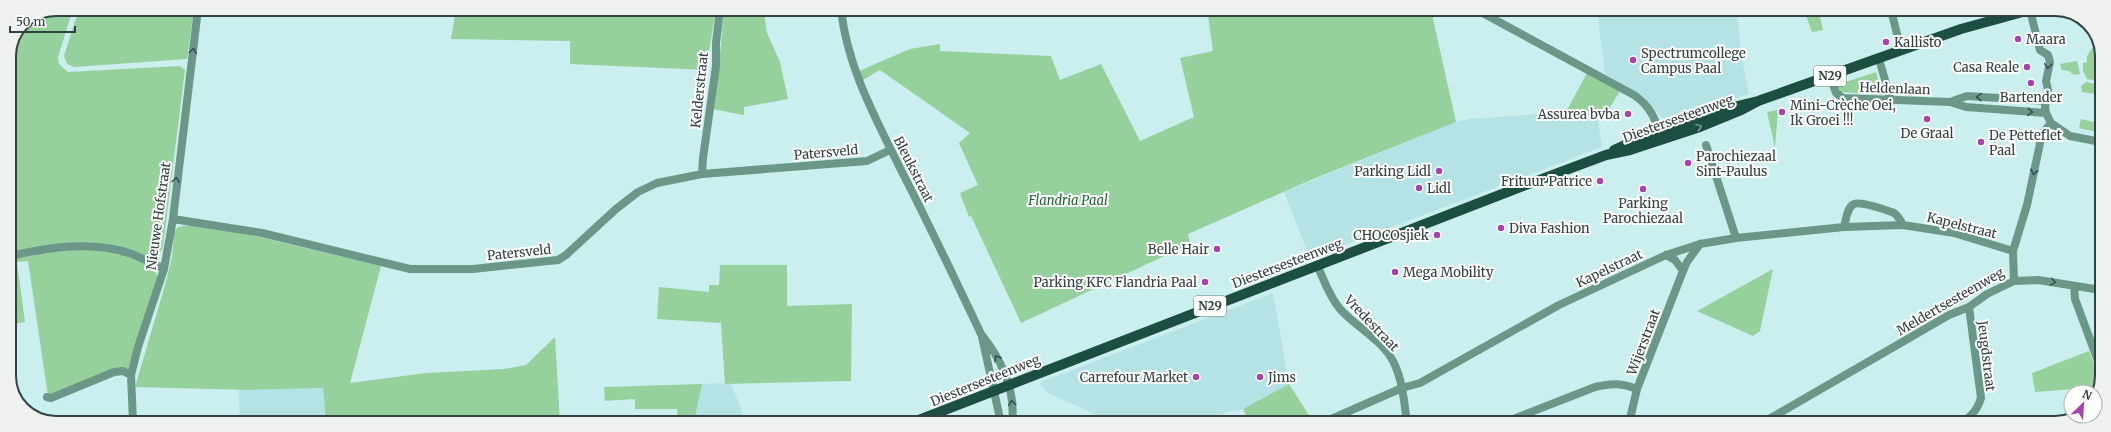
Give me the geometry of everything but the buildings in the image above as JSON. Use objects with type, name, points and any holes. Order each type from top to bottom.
[{"type":"main road","name":"Diestersesteenweg","points":[[926,416],[1606,155],[1616,148],[1661,136],[1709,113],[1758,101],[1997,16]]},
{"type":"street","name":"Nieuwe Hofstraat","points":[[133,416],[131,375],[138,347],[164,269],[173,219],[197,16]]},
{"type":"street","name":"Kelderstraat","points":[[702,174],[716,66],[716,43],[719,16]]},
{"type":"street","name":"Bleukstraat","points":[[842,16],[847,43],[856,73],[890,150],[981,334],[996,356],[1009,383],[1013,403],[1012,416]]},
{"type":"street","points":[[1496,16],[1634,95],[1648,105],[1661,136]]},
{"type":"street","points":[[1892,16],[1901,50]]},
{"type":"street","points":[[2031,16],[2040,50],[2048,55],[2050,62],[2046,81],[2048,90],[2046,106],[2051,123],[2070,136],[2095,141]]},
{"type":"street","points":[[1879,59],[1891,101]]},
{"type":"street","name":"Heldenlaan","points":[[1830,76],[1836,93],[1841,98],[1950,102],[1966,108],[2046,106]]},
{"type":"street","name":"Heldenlaan","points":[[1950,102],[1967,96],[2046,106]]},
{"type":"street","name":"Meldertsesteenweg","points":[[1774,416],[1949,315],[1969,307],[1987,294],[2014,281],[2013,251],[2027,205],[2042,134],[2051,123]]},
{"type":"street","points":[[1706,145],[1736,238]]},
{"type":"street","name":"Patersveld","points":[[173,219],[262,233],[410,269],[473,269],[558,260],[566,255],[616,209],[638,192],[657,183],[702,174],[867,161],[890,150]]},
{"type":"street","points":[[1844,227],[1849,208],[1854,204],[1860,203],[1893,213],[1904,225]]},
{"type":"street","name":"Kapelstraat","points":[[1338,416],[1402,388],[1420,383],[1559,305],[1666,255],[1700,244],[1736,238],[1844,227],[1904,225],[1954,233],[2013,251]]},
{"type":"street","name":"Wijerstraat","points":[[1631,416],[1637,389],[1683,271],[1687,262],[1700,244]]},
{"type":"street","points":[[16,255],[51,248],[95,247],[114,249],[140,258],[164,269]]},
{"type":"street","points":[[1666,255],[1675,260],[1683,271]]},
{"type":"street","name":"Vredestraat","points":[[1317,265],[1333,300],[1383,348],[1393,362],[1402,388],[1406,416]]},
{"type":"street","points":[[2014,281],[2038,280],[2095,289]]},
{"type":"street","points":[[2074,286],[2075,300],[2095,353]]},
{"type":"street","name":"Jeugdstraat","points":[[1969,307],[1981,398],[1978,408],[1972,416]]},
{"type":"street","name":"Bleukstraat","points":[[981,334],[992,390],[999,416]]},
{"type":"street","points":[[47,397],[51,398],[114,372],[123,371],[131,375]]},
{"type":"street","points":[[1521,416],[1595,387],[1622,383],[1637,389]]},
{"type":"shaded area","points":[[1598,16],[1738,16],[1740,47],[1749,94],[1709,106],[1669,123],[1665,121],[1643,97],[1605,74]]},
{"type":"shaded area","points":[[1596,110],[1602,147],[1310,258],[1284,192],[1456,122],[1469,119]]},
{"type":"shaded area","points":[[1273,293],[1289,384],[1243,409],[1229,411],[1219,416],[1099,416],[1048,393],[1041,386],[1041,382]]},
{"type":"shaded area","points":[[731,383],[744,416],[695,416],[702,384]]},
{"type":"shaded area","points":[[323,388],[325,416],[240,416],[239,390]]},
{"type":"green space","points":[[71,16],[58,57],[59,64],[68,72],[180,66],[185,70],[164,238],[162,250],[151,259],[158,278],[128,370],[48,396],[28,261],[17,262],[25,322],[16,324],[17,48],[23,34],[34,23],[48,17]]},
{"type":"green space","points":[[77,16],[193,16],[187,59],[74,67],[67,64],[64,56]]},
{"type":"green space","points":[[455,16],[715,16],[706,70],[570,64],[570,41],[451,39]]},
{"type":"green space","points":[[723,16],[764,16],[767,33],[780,62],[788,99],[744,107],[744,115],[712,109],[719,66]]},
{"type":"green space","name":"Flandria Paal","points":[[1208,16],[1432,16],[1456,122],[1313,179],[1188,234],[1190,244],[1021,323],[971,216],[969,217],[960,193],[978,185],[959,143],[970,133],[880,70],[863,80],[859,71],[910,49],[940,44],[940,51],[1051,56],[1060,80],[1101,64],[1140,141],[1194,117],[1180,58],[1213,51]]},
{"type":"green space","points":[[1806,16],[1820,16],[1823,30],[1812,32]]},
{"type":"green space","points":[[2094,45],[2095,81],[2087,79],[2083,71],[2083,63],[2087,62],[2087,56]]},
{"type":"green space","points":[[2077,61],[2080,74],[2074,75],[2069,71],[2062,70],[2060,64]]},
{"type":"green space","points":[[1876,72],[1881,88],[1886,91],[1885,95],[1839,92],[1837,85]]},
{"type":"green space","points":[[1587,73],[1620,91],[1609,109],[1566,112]]},
{"type":"green space","points":[[2086,82],[2095,84],[2095,94],[2082,92],[2081,86]]},
{"type":"green space","points":[[1778,110],[1775,148],[1767,112]]},
{"type":"green space","points":[[2081,119],[2095,122],[2095,131],[2079,128]]},
{"type":"green space","points":[[190,225],[247,234],[381,266],[350,383],[426,373],[505,369],[526,365],[555,337],[560,416],[325,416],[323,388],[248,390],[135,387],[165,285],[172,257],[174,232],[178,227]]},
{"type":"green space","points":[[720,265],[787,265],[787,306],[852,304],[851,381],[725,384],[721,323],[657,319],[659,287],[709,292],[709,285],[719,285]]},
{"type":"green space","points":[[1773,269],[1760,331],[1753,336],[1697,311]]},
{"type":"green space","points":[[2089,351],[2095,366],[2094,384],[2063,384],[2063,390],[2035,392],[2032,373]]},
{"type":"green space","points":[[702,384],[695,416],[678,416],[677,409],[635,409],[635,399],[605,401],[604,387]]},
{"type":"green space","points":[[1289,384],[1310,416],[1246,416],[1243,409]]},
{"type":"place","name":"Maara","points":[[2018,39]]},
{"type":"place","name":"Kallisto","points":[[1886,42]]},
{"type":"place","name":"Spectrumcollege Campus Paal","points":[[1633,60]]},
{"type":"place","name":"Casa Reale","points":[[2027,67]]},
{"type":"place","name":"Bartender","points":[[2031,83]]},
{"type":"place","name":"Mini-Crèche Oei, Ik Groei !!!","points":[[1782,112]]},
{"type":"place","name":"Assurea bvba","points":[[1628,114]]},
{"type":"place","name":"De Graal","points":[[1927,119]]},
{"type":"place","name":"De Petteflet Paal","points":[[1981,142]]},
{"type":"place","name":"Parochiezaal Sint-Paulus","points":[[1688,163]]},
{"type":"place","name":"Parking Lidl","points":[[1439,171]]},
{"type":"place","name":"Frituur Patrice","points":[[1600,181]]},
{"type":"place","name":"Lidl","points":[[1419,188]]},
{"type":"place","name":"Parking Parochiezaal","points":[[1643,189]]},
{"type":"place","name":"Diva Fashion","points":[[1501,228]]},
{"type":"place","name":"CHOCOsjiek","points":[[1437,235]]},
{"type":"place","name":"Belle Hair","points":[[1217,249]]},
{"type":"place","name":"Mega Mobility","points":[[1395,272]]},
{"type":"place","name":"Parking KFC Flandria Paal","points":[[1205,282]]},
{"type":"place","name":"Carrefour Market","points":[[1196,377]]},
{"type":"place","name":"Jims","points":[[1260,377]]}]
